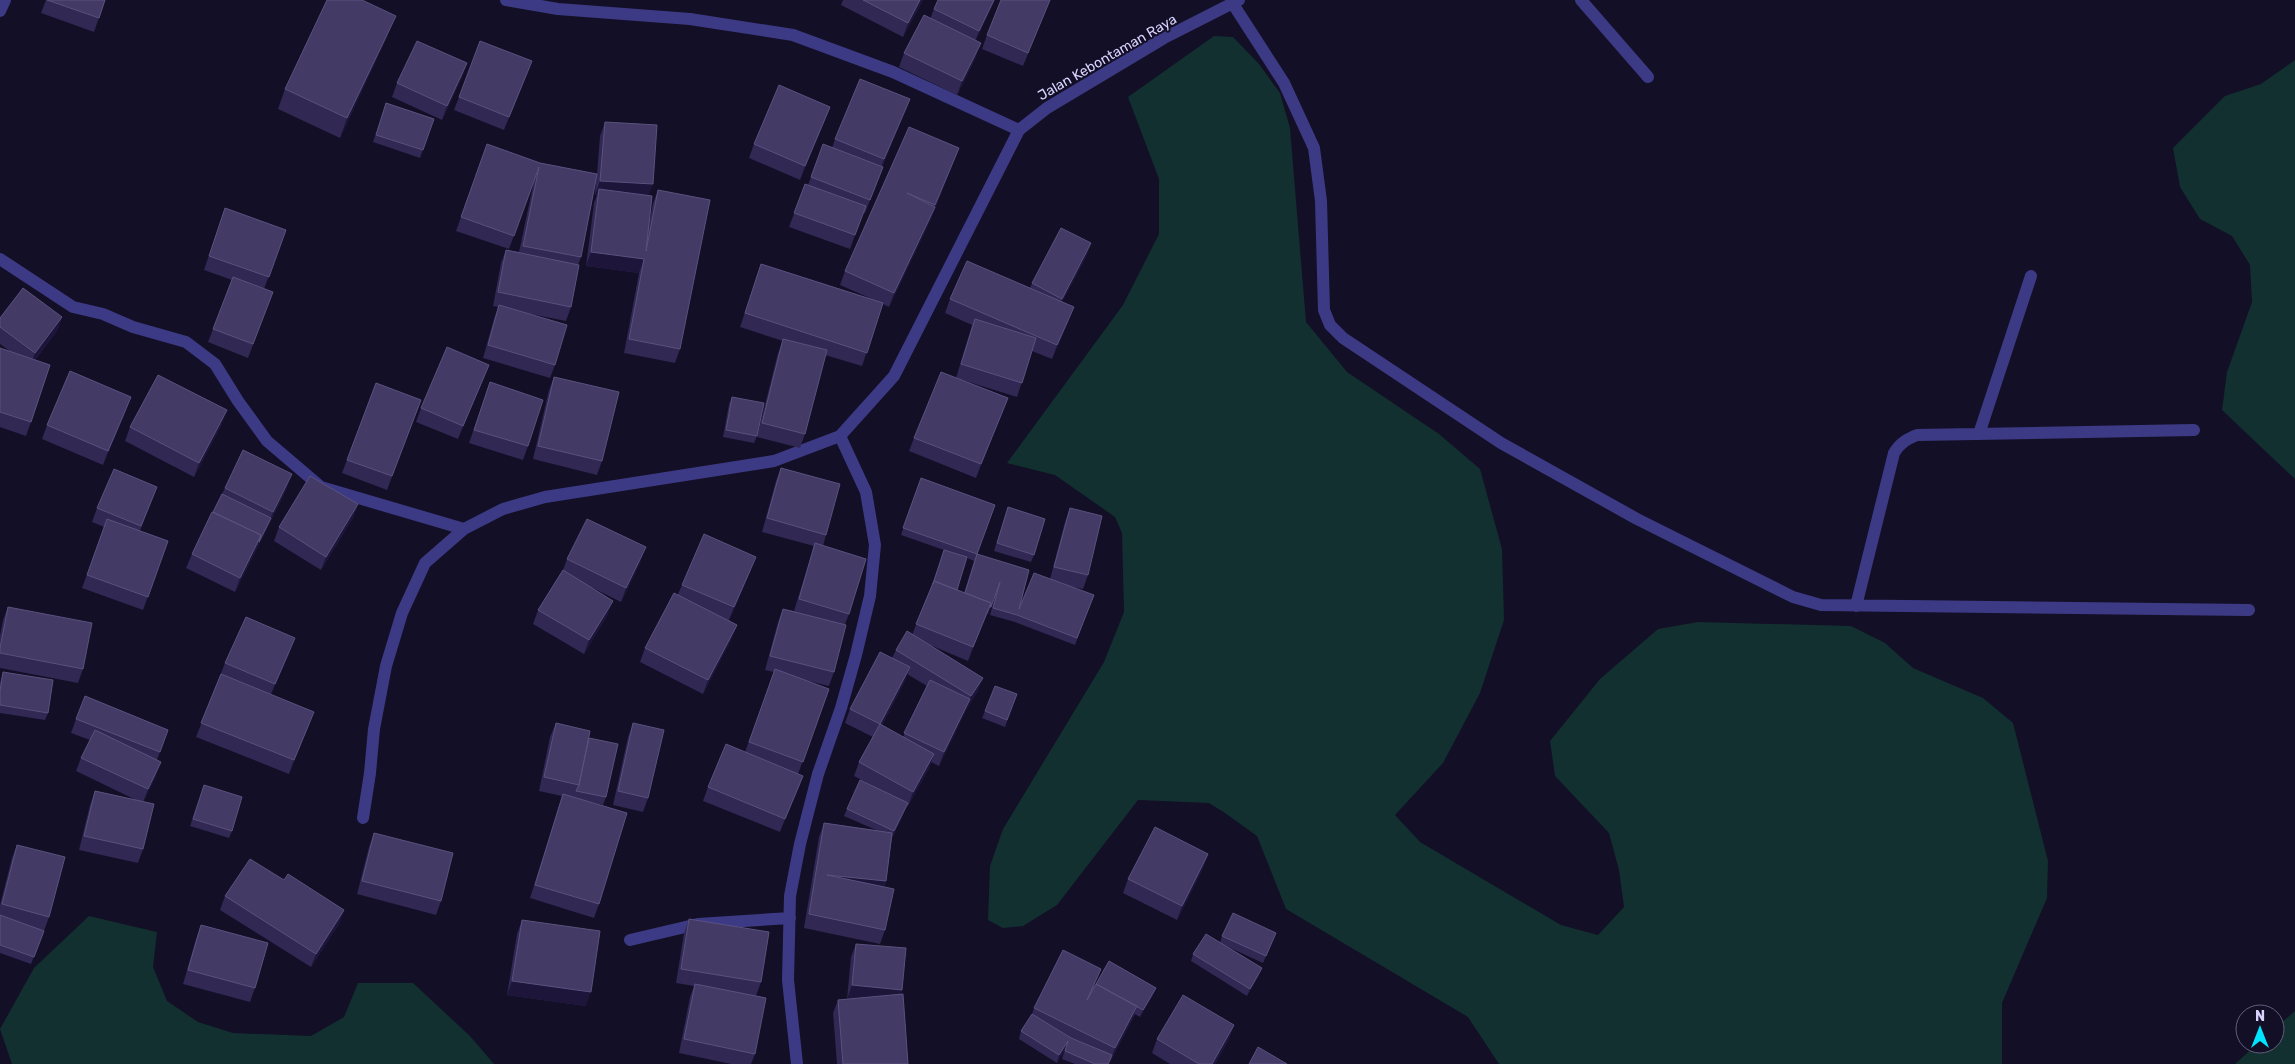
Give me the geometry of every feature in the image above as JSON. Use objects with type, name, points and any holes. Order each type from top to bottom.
[{"type":"street","points":[[0,11],[5,0]]},
{"type":"street","points":[[363,818],[374,729],[386,666],[402,613],[425,562],[464,529],[503,509],[544,497],[774,461],[840,436],[894,376],[1019,130],[892,72],[793,34],[690,19],[558,9],[506,0]]},
{"type":"street","points":[[1581,0],[1648,77]]},
{"type":"street","points":[[1236,2],[1284,83],[1314,148],[1321,202],[1324,310],[1330,325],[1343,338],[1501,443],[1637,519],[1793,597],[1821,605],[2249,610]]},
{"type":"street","name":"Jalan Kebontaman Raya","points":[[1019,130],[1047,108],[1164,38],[1236,2]]},
{"type":"street","points":[[0,259],[73,307],[104,314],[133,327],[186,342],[215,364],[238,401],[267,441],[321,487],[464,529]]},
{"type":"street","points":[[1978,434],[2031,276]]},
{"type":"street","points":[[1856,606],[1894,453],[1900,444],[1918,435],[2194,430]]},
{"type":"street","points":[[797,1064],[788,980],[790,896],[804,827],[818,774],[851,673],[870,596],[875,545],[866,492],[840,436]]},
{"type":"street","points":[[630,940],[698,924],[790,918]]},
{"type":"green space","points":[[1214,36],[1233,37],[1259,64],[1280,93],[1290,128],[1306,322],[1347,372],[1439,434],[1480,469],[1502,549],[1504,620],[1480,693],[1443,763],[1395,815],[1420,842],[1561,925],[1598,935],[1624,907],[1619,870],[1609,833],[1555,776],[1550,741],[1600,679],[1658,629],[1698,622],[1851,626],[1885,643],[1913,668],[1983,698],[2013,723],[2048,861],[2047,898],[2002,1003],[2002,1064],[1499,1064],[1468,1017],[1286,909],[1257,836],[1209,803],[1138,800],[1057,905],[1023,926],[1003,928],[988,920],[990,866],[1003,829],[1104,662],[1124,612],[1122,533],[1115,517],[1055,475],[1007,463],[1123,305],[1159,234],[1159,179],[1128,97]]},
{"type":"green space","points":[[2295,60],[2295,479],[2222,410],[2227,372],[2252,302],[2250,265],[2232,236],[2200,219],[2180,187],[2173,148],[2225,96],[2261,84]]},
{"type":"green space","points":[[89,916],[157,932],[153,967],[167,1001],[198,1022],[233,1033],[311,1036],[344,1017],[358,983],[413,983],[470,1036],[494,1064],[12,1064],[0,1029],[34,968]]},
{"type":"green space","points":[[2295,1011],[2295,1064],[2235,1064],[2246,1054],[2285,1054],[2285,1020]]},
{"type":"building","points":[[47,0],[105,0],[99,18]]},
{"type":"building","points":[[327,0],[362,0],[396,16],[347,118],[285,89]]},
{"type":"building","points":[[863,0],[920,0],[908,23]]},
{"type":"building","points":[[938,0],[994,0],[979,31],[934,9]]},
{"type":"building","points":[[1001,0],[1050,0],[1028,53],[987,35]]},
{"type":"building","points":[[924,15],[981,43],[962,81],[904,53]]},
{"type":"building","points":[[417,41],[467,63],[447,106],[397,83]]},
{"type":"building","points":[[480,41],[532,61],[509,117],[459,97]]},
{"type":"building","points":[[860,79],[910,99],[884,159],[835,139]]},
{"type":"building","points":[[779,85],[830,107],[805,166],[754,144]]},
{"type":"building","points":[[386,103],[434,119],[423,150],[376,135]]},
{"type":"building","points":[[605,122],[657,125],[653,184],[600,181]]},
{"type":"building","points":[[909,127],[959,148],[935,205],[907,193],[935,207],[894,293],[845,271]]},
{"type":"building","points":[[487,144],[540,163],[597,174],[581,257],[523,246],[539,167],[514,236],[461,217]]},
{"type":"building","points":[[823,144],[883,167],[870,200],[811,177]]},
{"type":"building","points":[[805,184],[866,206],[855,235],[794,213]]},
{"type":"building","points":[[599,189],[652,196],[646,251],[658,190],[710,200],[680,349],[629,339],[644,259],[591,252]]},
{"type":"building","points":[[225,208],[286,230],[269,277],[209,256]]},
{"type":"building","points":[[1061,228],[1091,243],[1062,299],[1032,283]]},
{"type":"building","points":[[506,250],[579,265],[571,307],[498,292]]},
{"type":"building","points":[[967,261],[1074,307],[1057,345],[950,299]]},
{"type":"building","points":[[761,264],[883,303],[867,353],[745,313]]},
{"type":"building","points":[[233,277],[273,292],[253,344],[213,329]]},
{"type":"building","points":[[23,288],[62,317],[35,353],[0,327],[0,318]]},
{"type":"building","points":[[499,305],[567,325],[555,365],[488,345]]},
{"type":"building","points":[[975,319],[1036,338],[1022,383],[961,364]]},
{"type":"building","points":[[783,339],[827,350],[805,434],[762,423]]},
{"type":"building","points":[[447,347],[489,365],[463,426],[421,408]]},
{"type":"building","points":[[0,348],[50,365],[31,422],[0,412]]},
{"type":"building","points":[[70,371],[131,397],[108,451],[47,425]]},
{"type":"building","points":[[941,372],[1008,398],[981,464],[914,438]]},
{"type":"building","points":[[158,375],[227,410],[199,463],[130,427]]},
{"type":"building","points":[[554,377],[619,392],[602,461],[538,446]]},
{"type":"building","points":[[490,382],[543,400],[528,446],[474,430]]},
{"type":"building","points":[[376,383],[421,400],[392,476],[347,460]]},
{"type":"building","points":[[732,397],[764,403],[757,436],[726,430]]},
{"type":"building","points":[[243,450],[292,474],[273,512],[225,488]]},
{"type":"building","points":[[781,468],[840,484],[826,535],[767,518]]},
{"type":"building","points":[[114,469],[157,487],[141,526],[97,508]]},
{"type":"building","points":[[310,476],[358,504],[326,557],[279,527]]},
{"type":"building","points":[[921,478],[995,505],[977,554],[903,528]]},
{"type":"building","points":[[222,494],[271,518],[259,542],[261,535],[213,512]]},
{"type":"building","points":[[1008,507],[1045,519],[1034,555],[997,543]]},
{"type":"building","points":[[1070,508],[1102,516],[1088,575],[1054,567]]},
{"type":"building","points":[[212,512],[261,535],[240,578],[192,554]]},
{"type":"building","points":[[107,519],[168,541],[148,597],[87,575]]},
{"type":"building","points":[[587,519],[646,547],[626,588],[567,559]]},
{"type":"building","points":[[704,534],[756,557],[734,607],[682,585]]},
{"type":"building","points":[[815,543],[866,559],[849,614],[799,599]]},
{"type":"building","points":[[944,550],[967,557],[957,590],[934,581],[933,584]]},
{"type":"building","points":[[977,554],[1029,570],[1019,609],[1034,573],[1094,595],[1077,638],[993,608],[1000,582],[991,607],[991,603],[965,593]]},
{"type":"building","points":[[563,570],[613,601],[589,640],[538,610]]},
{"type":"building","points":[[934,581],[991,603],[973,647],[916,624]]},
{"type":"building","points":[[674,593],[737,625],[708,680],[645,648]]},
{"type":"building","points":[[8,607],[92,623],[83,669],[0,653]]},
{"type":"building","points":[[783,609],[846,625],[834,672],[770,656]]},
{"type":"building","points":[[246,617],[295,638],[275,684],[225,663]]},
{"type":"building","points":[[907,631],[983,678],[971,696],[896,650]]},
{"type":"building","points":[[880,652],[910,667],[880,724],[850,709]]},
{"type":"building","points":[[775,669],[829,689],[803,762],[749,742]]},
{"type":"building","points":[[3,672],[53,680],[48,713],[0,705]]},
{"type":"building","points":[[221,674],[314,712],[294,760],[201,723]]},
{"type":"building","points":[[930,680],[970,699],[944,752],[904,733]]},
{"type":"building","points":[[995,686],[1017,694],[1007,720],[985,711]]},
{"type":"building","points":[[85,696],[168,730],[160,752],[76,719]]},
{"type":"building","points":[[556,723],[590,731],[579,785],[544,777]]},
{"type":"building","points":[[633,723],[664,730],[648,798],[618,791]]},
{"type":"building","points":[[880,724],[934,754],[913,792],[859,762]]},
{"type":"building","points":[[95,730],[161,762],[148,789],[81,758]]},
{"type":"building","points":[[589,738],[618,744],[606,797],[576,791]]},
{"type":"building","points":[[726,744],[803,776],[785,819],[708,787]]},
{"type":"building","points":[[860,780],[908,803],[894,831],[847,809]]},
{"type":"building","points":[[204,785],[242,797],[232,831],[193,819]]},
{"type":"building","points":[[95,791],[154,804],[143,849],[84,836]]},
{"type":"building","points":[[563,794],[627,813],[599,904],[535,885]]},
{"type":"building","points":[[824,823],[892,833],[886,881],[827,875],[894,889],[885,930],[809,914]]},
{"type":"building","points":[[1155,827],[1208,854],[1182,906],[1128,879]]},
{"type":"building","points":[[374,833],[453,853],[441,901],[362,881]]},
{"type":"building","points":[[17,845],[65,857],[49,917],[2,904]]},
{"type":"building","points":[[250,859],[284,880],[288,874],[344,910],[316,954],[225,896]]},
{"type":"building","points":[[1233,913],[1276,933],[1266,956],[1222,936]]},
{"type":"building","points":[[0,915],[44,931],[34,957],[0,945]]},
{"type":"building","points":[[689,919],[769,932],[761,982],[681,969]]},
{"type":"building","points":[[522,920],[600,931],[591,992],[512,981]]},
{"type":"building","points":[[201,925],[268,943],[255,988],[188,970]]},
{"type":"building","points":[[1206,934],[1262,968],[1250,989],[1193,954]]},
{"type":"building","points":[[856,944],[906,948],[902,990],[852,985]]},
{"type":"building","points":[[1063,950],[1101,969],[1087,1000],[1096,984],[1137,1006],[1115,1048],[1034,1008]]},
{"type":"building","points":[[1109,961],[1156,988],[1143,1010],[1096,984]]},
{"type":"building","points":[[695,984],[766,998],[755,1054],[684,1039]]},
{"type":"building","points":[[903,994],[908,1064],[843,1064],[838,1000]]},
{"type":"building","points":[[1183,995],[1234,1025],[1212,1064],[1199,1064],[1157,1039]]},
{"type":"building","points":[[1032,1014],[1071,1038],[1112,1055],[1108,1064],[1095,1064],[1065,1051],[1068,1041],[1059,1055],[1021,1031]]},
{"type":"building","points":[[1258,1047],[1287,1064],[1249,1064]]}]
